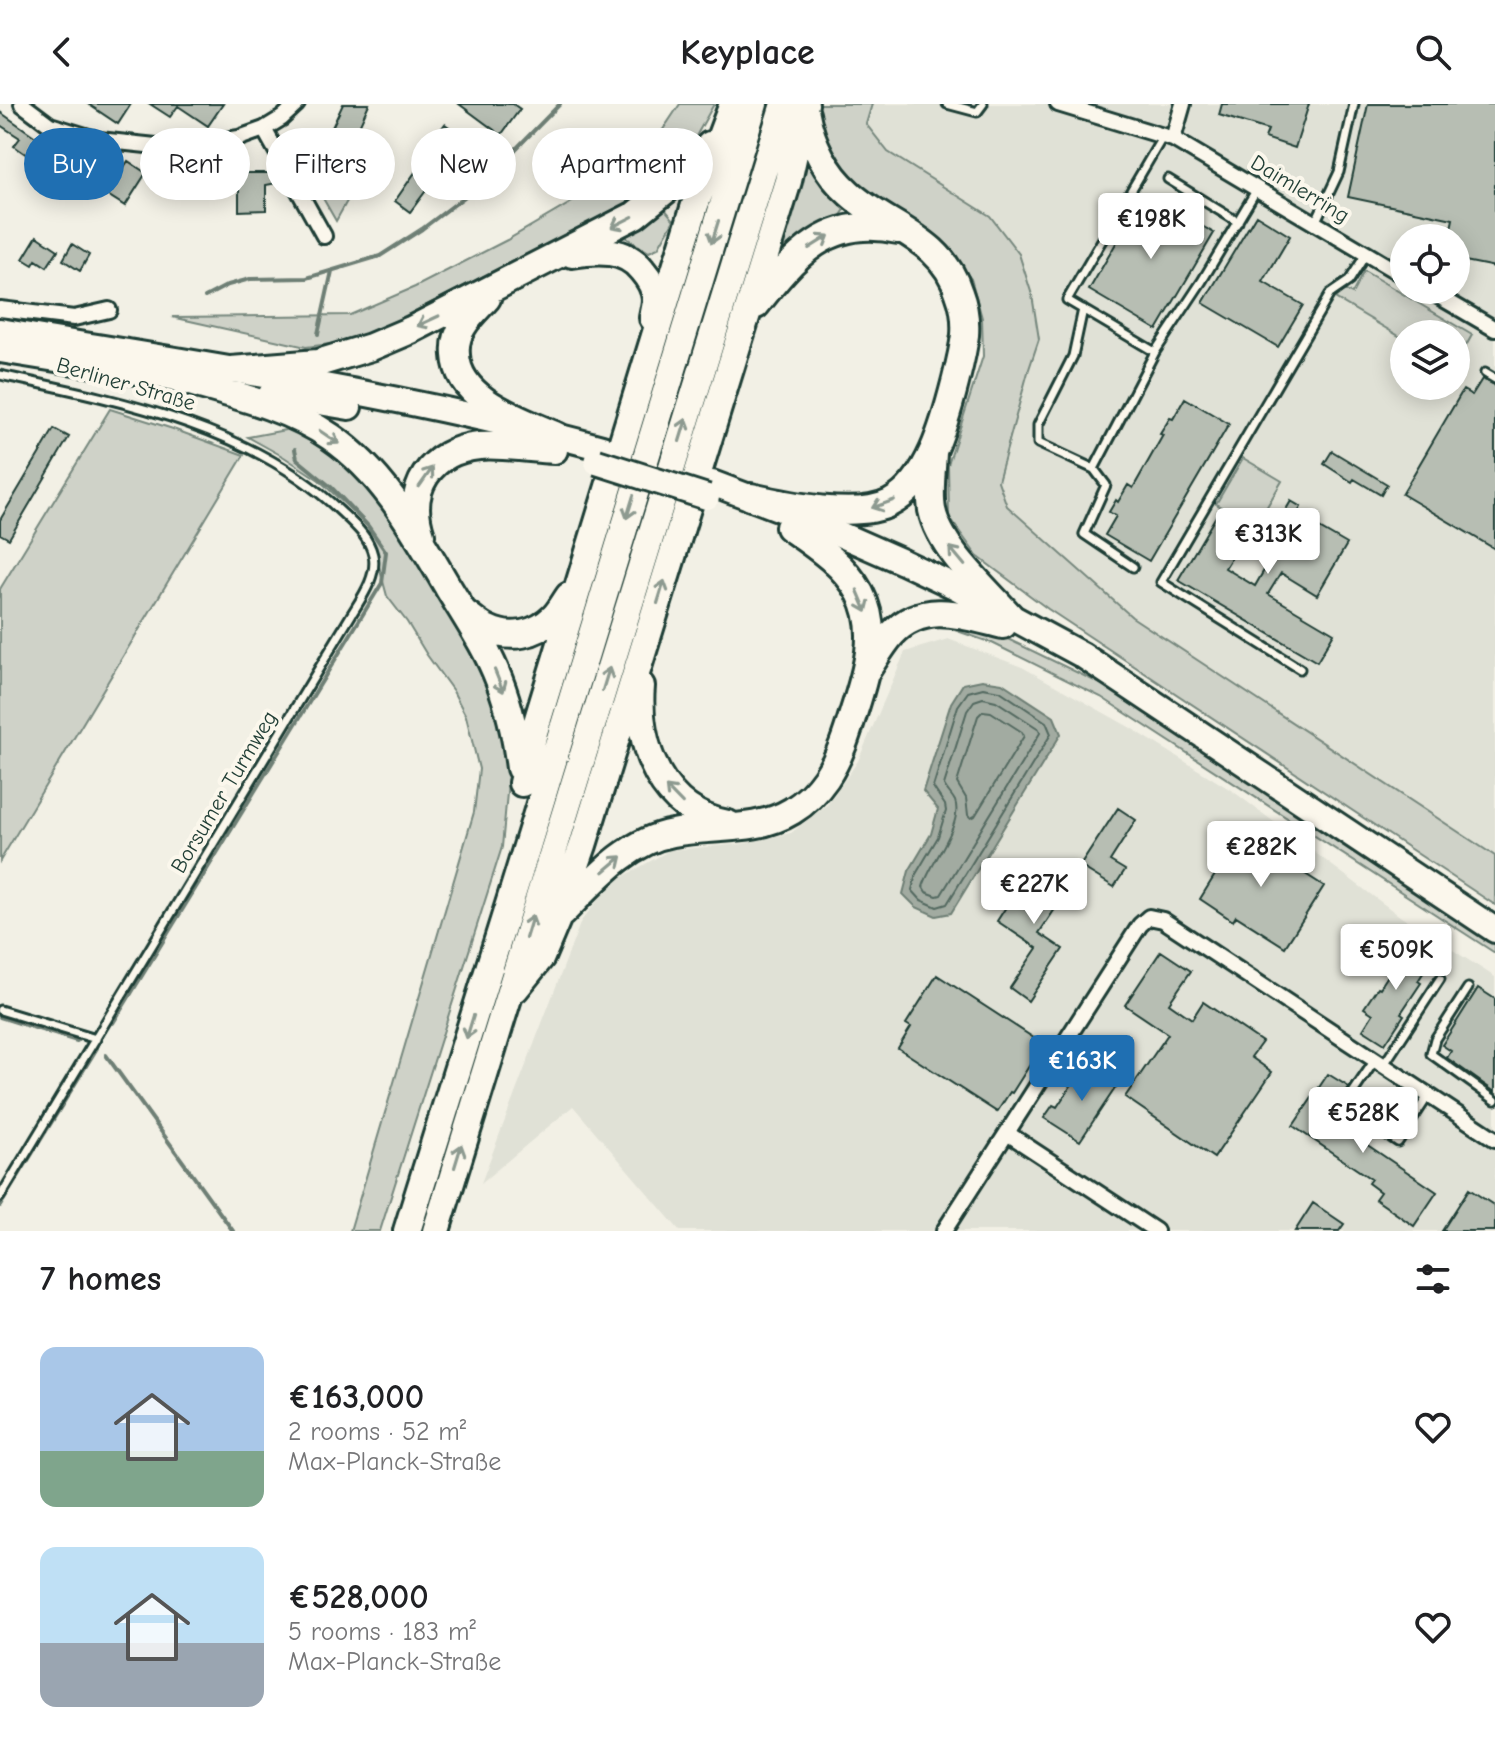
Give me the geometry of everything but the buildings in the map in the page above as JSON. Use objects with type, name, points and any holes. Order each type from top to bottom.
[{"type":"highway","points":[[517,879],[522,783],[534,732],[695,205],[733,104]]},
{"type":"highway","points":[[407,1231],[754,104]]},
{"type":"highway","points":[[751,497],[795,507],[865,510],[888,504],[912,486],[934,449],[949,406],[965,332],[964,308],[949,269],[934,251],[860,203],[838,182],[814,144],[798,105]]},
{"type":"highway","points":[[506,1001],[541,957],[583,845],[788,181],[798,105]]},
{"type":"highway","points":[[436,1231],[506,1001],[798,105]]},
{"type":"highway","points":[[231,370],[318,363],[371,347],[411,330],[635,215],[677,181],[721,133]]},
{"type":"highway","points":[[746,317],[797,257],[837,231],[868,226],[911,234]]},
{"type":"highway","points":[[556,256],[606,251],[635,262],[649,279],[656,297],[650,353]]},
{"type":"highway","points":[[498,286],[463,326],[456,341],[456,360],[461,375],[479,397],[556,443]]},
{"type":"highway","points":[[179,379],[298,417],[332,438],[363,464],[388,493],[426,550],[487,655],[508,705],[522,783]]},
{"type":"highway","points":[[426,550],[416,521],[415,502],[419,485],[429,470],[443,458],[479,446],[556,443]]},
{"type":"highway","points":[[934,449],[932,507],[938,529],[1006,620]]},
{"type":"highway","points":[[557,919],[600,875],[626,853],[648,840],[673,833],[760,824],[780,818],[813,795],[838,757],[867,670],[868,617],[861,594],[845,570],[789,527]]},
{"type":"highway","points":[[463,612],[487,629],[506,635],[522,635],[539,629],[554,617],[580,580]]},
{"type":"highway","points":[[867,670],[892,635],[906,622],[926,614],[950,612],[1006,620]]},
{"type":"highway","points":[[645,643],[640,697],[642,725],[645,744],[658,775],[667,790],[693,812],[723,823],[743,826]]},
{"type":"main road","points":[[0,331],[408,402],[600,455],[710,490],[1006,620]]},
{"type":"main road","points":[[0,350],[556,443]]},
{"type":"main road","points":[[710,490],[751,497],[903,562],[1162,709],[1495,930]]},
{"type":"street","points":[[22,104],[50,125],[99,140],[175,148],[239,138],[264,129],[297,104]]},
{"type":"street","name":"Daimlerring","points":[[1058,104],[1168,138],[1390,268]]},
{"type":"street","points":[[1168,138],[1183,104]]},
{"type":"street","points":[[264,129],[324,236]]},
{"type":"street","points":[[1452,304],[1495,329]]},
{"type":"street","points":[[0,309],[74,318],[109,310]]},
{"type":"street","points":[[944,1231],[1140,925],[1149,917],[1163,920],[1495,1139]]},
{"type":"street","points":[[1007,1133],[1156,1231]]},
{"type":"lane","points":[[947,104],[977,112],[983,104]]},
{"type":"lane","points":[[1315,223],[1339,172],[1354,104]]},
{"type":"lane","points":[[1155,352],[1067,300],[1168,138]]},
{"type":"lane","points":[[1168,179],[1238,222]]},
{"type":"lane","points":[[1094,469],[1155,352],[1257,189]]},
{"type":"lane","points":[[1300,669],[1161,582],[1330,294],[1349,281],[1366,254]]},
{"type":"lane","points":[[1083,309],[1073,356],[1038,425],[1038,443],[1094,469],[1106,485],[1084,534],[1133,567]]},
{"type":"lane","points":[[1485,373],[1495,379]]},
{"type":"lane","name":"Berliner Straße","points":[[0,375],[145,408],[237,444]]},
{"type":"lane","name":"Borsumer Turmweg","points":[[0,1197],[370,580],[373,554],[363,533],[327,498],[279,463],[237,444]]},
{"type":"lane","points":[[1428,1096],[1398,1142],[1344,1106],[1440,979]]},
{"type":"lane","points":[[1468,988],[1435,1039],[1431,1054],[1495,1100]]},
{"type":"lane","points":[[0,1010],[96,1039]]},
{"type":"shaded area","points":[[680,104],[714,104],[701,128],[664,128]]},
{"type":"shaded area","points":[[814,104],[872,104],[866,124],[888,152],[990,216],[1019,254],[1032,295],[1039,339],[998,481],[1007,506],[1132,617],[1495,856],[1495,905],[1048,609],[977,556],[949,517],[948,465],[983,356],[982,318],[971,279],[936,235],[866,193],[839,168],[821,141]]},
{"type":"shaded area","points":[[872,104],[1495,104],[1495,856],[1132,617],[1007,506],[998,482],[1039,339],[962,197],[888,152],[866,124]]},
{"type":"shaded area","points":[[807,139],[830,189],[846,208],[837,221],[775,252]]},
{"type":"shaded area","points":[[324,200],[348,200],[336,221]]},
{"type":"shaded area","points":[[575,200],[632,200],[370,334],[338,343],[306,347],[172,317],[350,315],[415,287],[507,240]]},
{"type":"shaded area","points":[[664,208],[674,220],[658,248],[649,252],[625,237],[642,220]]},
{"type":"shaded area","points":[[1364,271],[1390,286],[1390,304],[1420,304],[1447,320],[1390,320],[1390,331],[1335,298],[1344,290],[1352,294]]},
{"type":"shaded area","points":[[110,409],[244,455],[0,861],[0,589]]},
{"type":"shaded area","points":[[301,427],[359,471],[403,528],[488,682],[502,724],[509,771],[502,847],[380,1231],[350,1231],[474,812],[479,769],[466,716],[453,691],[387,596],[368,526],[319,480],[248,437]]},
{"type":"shaded area","points":[[1243,458],[1282,481],[1255,527],[1216,504]]},
{"type":"shaded area","points":[[943,626],[983,627],[1105,686],[1179,729],[1495,938],[1495,953],[1101,697],[992,643]]},
{"type":"shaded area","points":[[948,639],[1022,667],[1131,728],[1234,792],[1401,917],[1495,977],[1495,1231],[680,1231],[573,1106],[481,1183],[581,921],[612,883],[670,850],[741,844],[791,833],[828,804],[858,761],[905,652]]},
{"type":"water","points":[[982,680],[1002,683],[1054,717],[1061,734],[951,913],[936,916],[916,907],[903,894],[909,871],[931,834],[938,809],[923,791],[951,703],[963,684]]},
{"type":"waterway","points":[[205,297],[228,285],[250,279],[307,278],[380,256],[463,198],[560,104]]},
{"type":"waterway","points":[[318,334],[332,271]]},
{"type":"waterway","points":[[113,1023],[382,583],[386,552],[368,526],[331,487],[297,459],[295,449]]},
{"type":"waterway","points":[[0,1017],[77,1041]]},
{"type":"waterway","points":[[0,1206],[97,1048]]},
{"type":"waterway","points":[[106,1055],[233,1231]]}]
